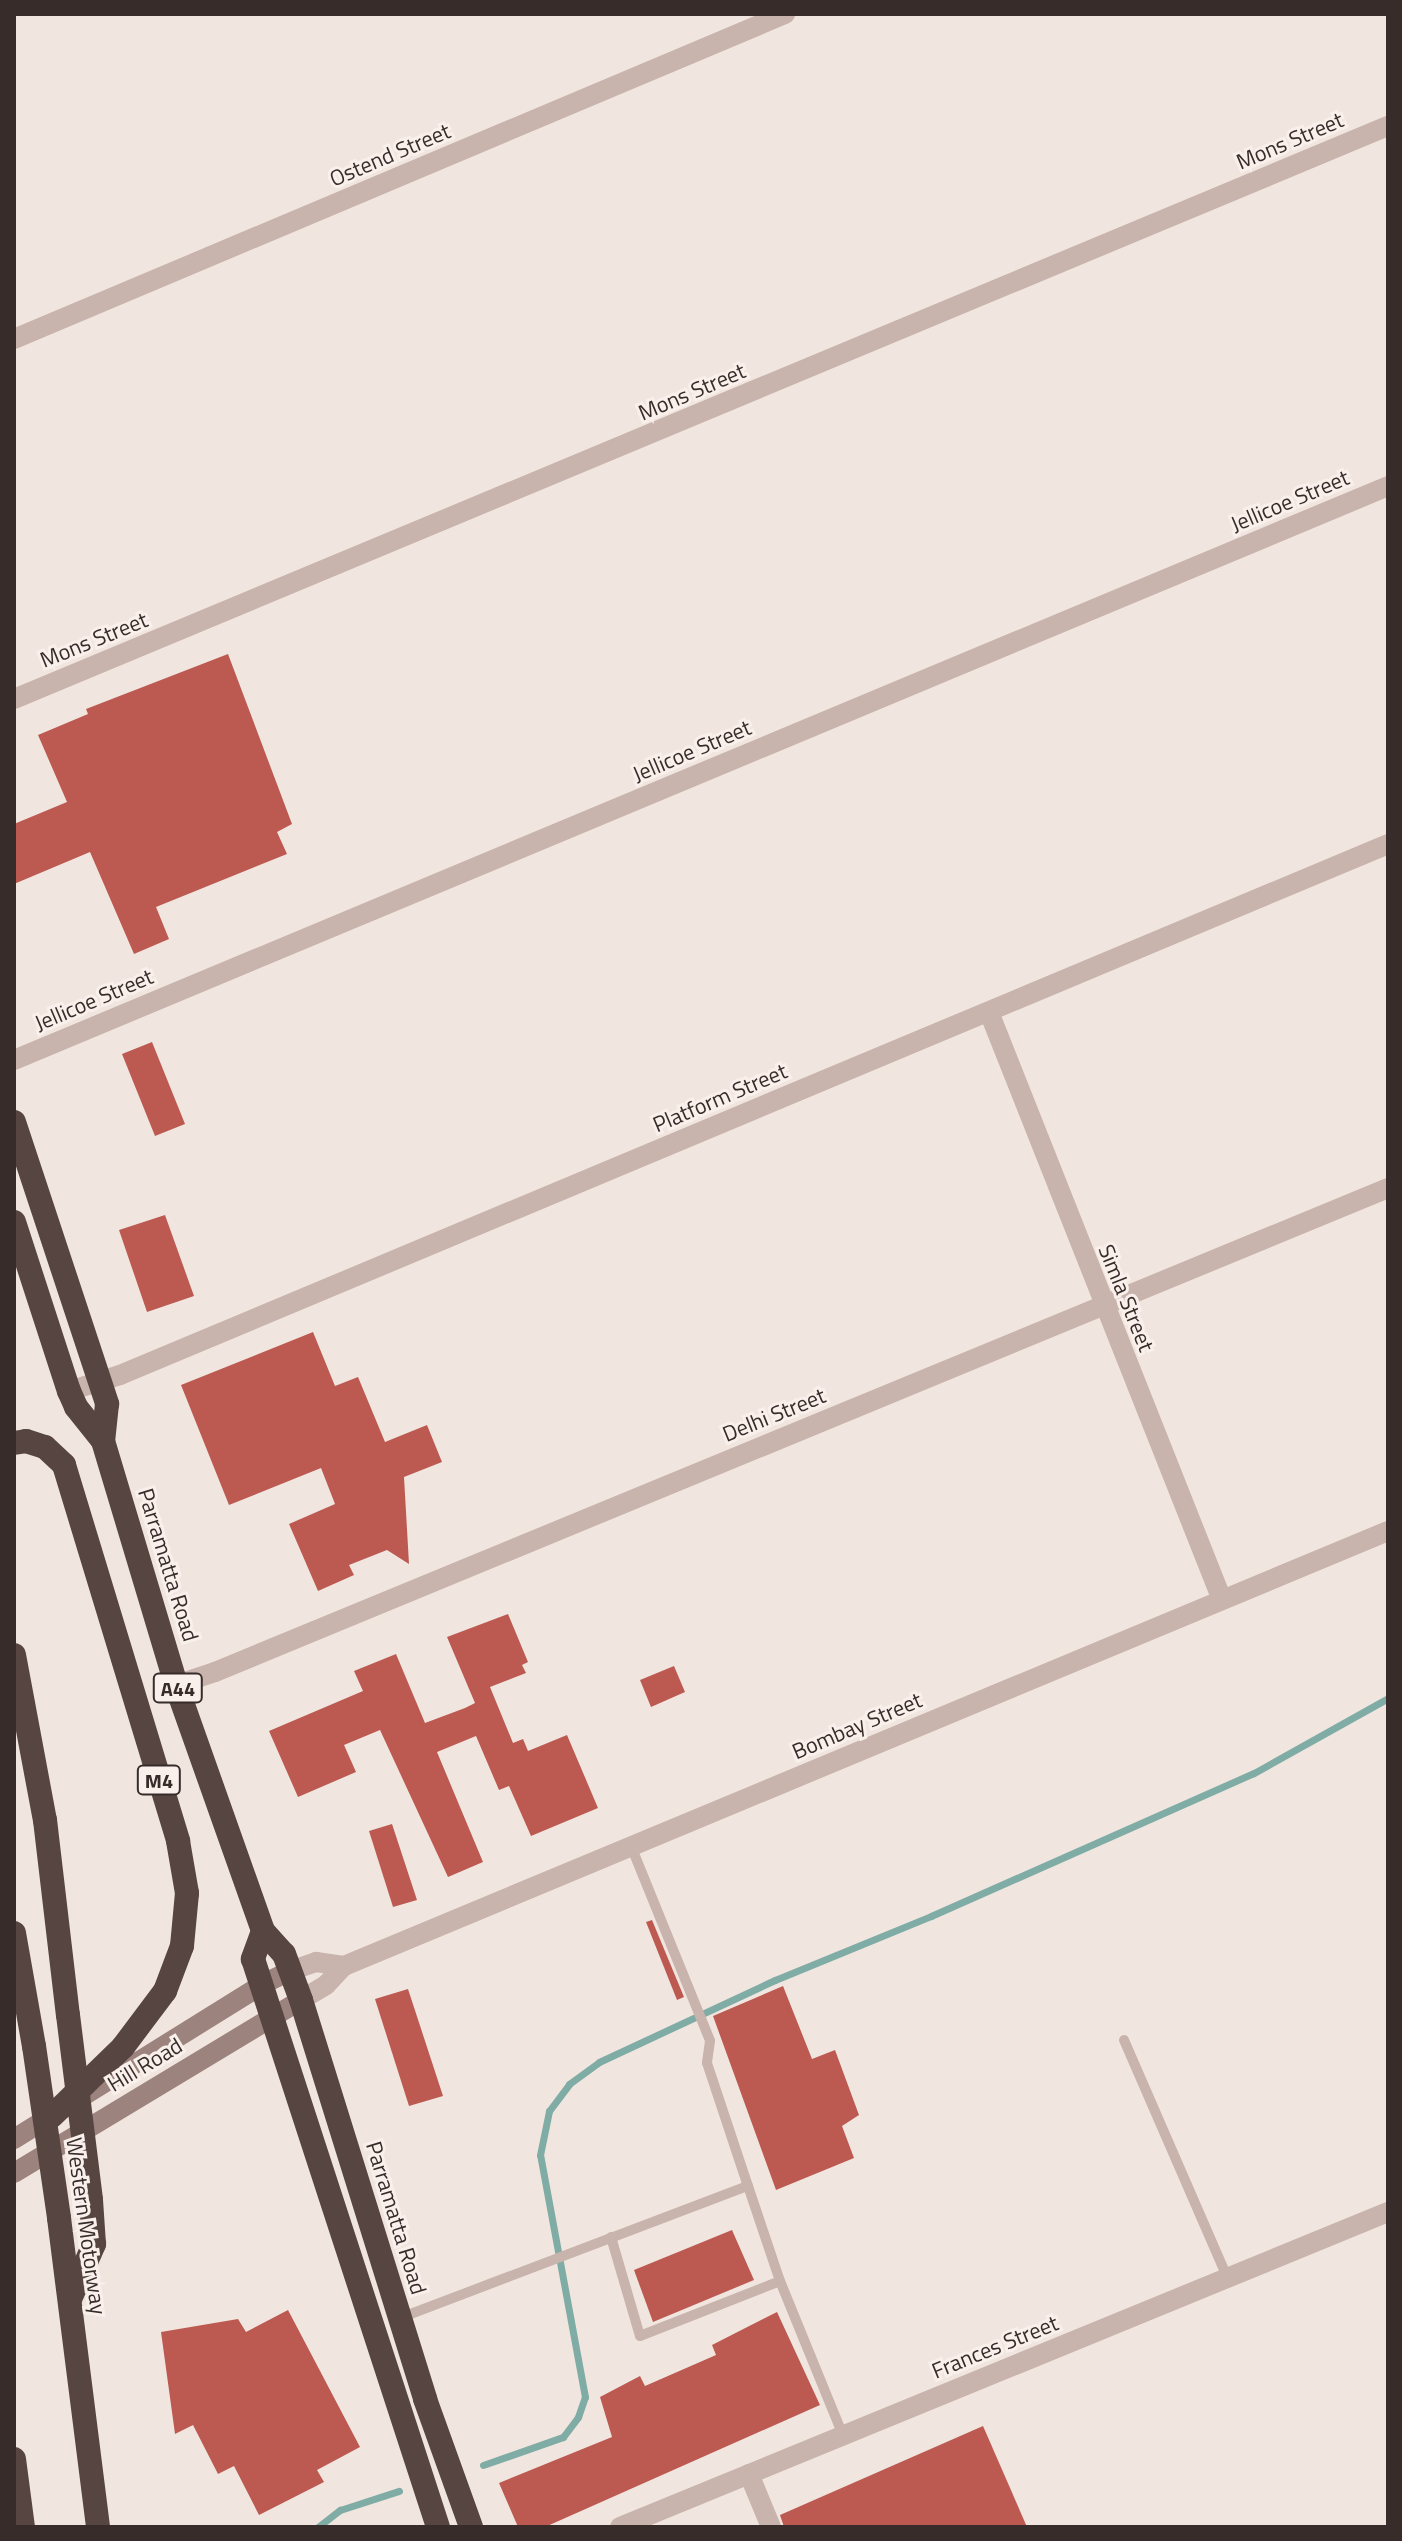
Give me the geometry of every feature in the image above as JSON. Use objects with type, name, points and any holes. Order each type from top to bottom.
[{"type":"highway","name":"Parramatta Road","points":[[14,1122],[101,1382],[107,1404],[103,1441]]},
{"type":"highway","name":"Parramatta Road","points":[[14,1222],[69,1391],[76,1407],[103,1441],[176,1685],[263,1931],[284,1954],[301,2000],[400,2318],[471,2527]]},
{"type":"highway","name":"M4","points":[[14,1443],[26,1441],[45,1447],[64,1465],[178,1841],[187,1893],[182,1946],[165,1991],[123,2047],[52,2116]]},
{"type":"highway","points":[[14,1655],[45,1820],[91,2200],[94,2244],[70,2300]]},
{"type":"highway","name":"Parramatta Road","points":[[263,1931],[253,1959],[438,2527]]},
{"type":"highway","name":"Western Motorway","points":[[14,1933],[59,2218],[98,2527]]},
{"type":"highway","points":[[14,2459],[23,2527]]},
{"type":"main road","name":"Hill Road","points":[[14,2139],[261,1985],[290,1971]]},
{"type":"main road","name":"Hill Road","points":[[14,2173],[301,2000]]},
{"type":"street","name":"Ostend Street","points":[[14,339],[785,14]]},
{"type":"street","name":"Mons Street","points":[[14,699],[1388,126]]},
{"type":"street","name":"Jellicoe Street","points":[[14,1060],[1388,486]]},
{"type":"street","name":"Platform Street","points":[[69,1391],[101,1382],[1388,844]]},
{"type":"street","name":"Simla Street","points":[[989,1012],[1222,1600]]},
{"type":"street","name":"Delhi Street","points":[[176,1685],[215,1672],[1388,1188]]},
{"type":"street","name":"Bombay Street","points":[[301,2000],[326,1985],[344,1966],[1388,1531]]},
{"type":"street","name":"Bombay Street","points":[[290,1971],[316,1962],[344,1966]]},
{"type":"street","name":"Frances Street","points":[[620,2527],[1388,2212]]},
{"type":"street","points":[[749,2474],[771,2527]]},
{"type":"lane","points":[[631,1846],[710,2041],[707,2063],[780,2281],[843,2435]]},
{"type":"lane","points":[[1124,2040],[1227,2277]]},
{"type":"lane","points":[[400,2318],[748,2186]]},
{"type":"lane","points":[[611,2237],[640,2336],[780,2281]]},
{"type":"building","points":[[228,654],[292,824],[277,832],[287,854],[156,907],[169,939],[134,954],[90,852],[14,884],[14,824],[67,802],[38,735],[88,714],[86,709]]},
{"type":"building","points":[[152,1042],[185,1124],[155,1136],[122,1054]]},
{"type":"building","points":[[165,1215],[194,1296],[147,1312],[119,1230]]},
{"type":"building","points":[[313,1332],[335,1386],[358,1377],[385,1442],[427,1425],[442,1462],[404,1477],[409,1564],[387,1550],[349,1565],[354,1575],[318,1591],[289,1524],[335,1504],[321,1468],[229,1505],[181,1385]]},
{"type":"building","points":[[508,1614],[528,1662],[522,1665],[526,1673],[490,1687],[513,1743],[523,1739],[528,1751],[567,1735],[598,1808],[531,1836],[509,1786],[499,1790],[476,1736],[437,1752],[483,1862],[448,1877],[380,1730],[344,1745],[356,1772],[298,1797],[269,1731],[363,1691],[354,1671],[396,1654],[425,1723],[465,1708],[475,1703],[447,1637]]},
{"type":"building","points":[[674,1666],[685,1692],[651,1707],[640,1680]]},
{"type":"building","points":[[392,1824],[417,1900],[393,1907],[369,1831]]},
{"type":"building","points":[[652,1920],[684,1997],[677,2000],[646,1922]]},
{"type":"building","points":[[783,1986],[812,2059],[835,2050],[859,2115],[842,2126],[854,2158],[776,2190],[713,2016]]},
{"type":"building","points":[[408,1989],[443,2096],[409,2106],[375,1999]]},
{"type":"building","points":[[732,2230],[754,2280],[653,2322],[634,2270]]},
{"type":"building","points":[[288,2310],[360,2447],[317,2470],[324,2482],[259,2515],[234,2466],[218,2474],[193,2425],[175,2434],[161,2332],[238,2319],[246,2332]]},
{"type":"building","points":[[777,2312],[820,2405],[545,2527],[518,2527],[499,2483],[612,2437],[600,2397],[640,2376],[645,2386],[716,2355],[712,2345]]},
{"type":"building","points":[[983,2426],[1027,2527],[784,2527],[780,2515]]},
{"type":"waterway","points":[[483,2465],[563,2437],[578,2417],[585,2397],[540,2155],[549,2111],[569,2084],[599,2062],[775,1980],[931,1916],[1254,1773],[1388,1698]]},
{"type":"waterway","points":[[318,2527],[340,2510],[399,2491]]}]
